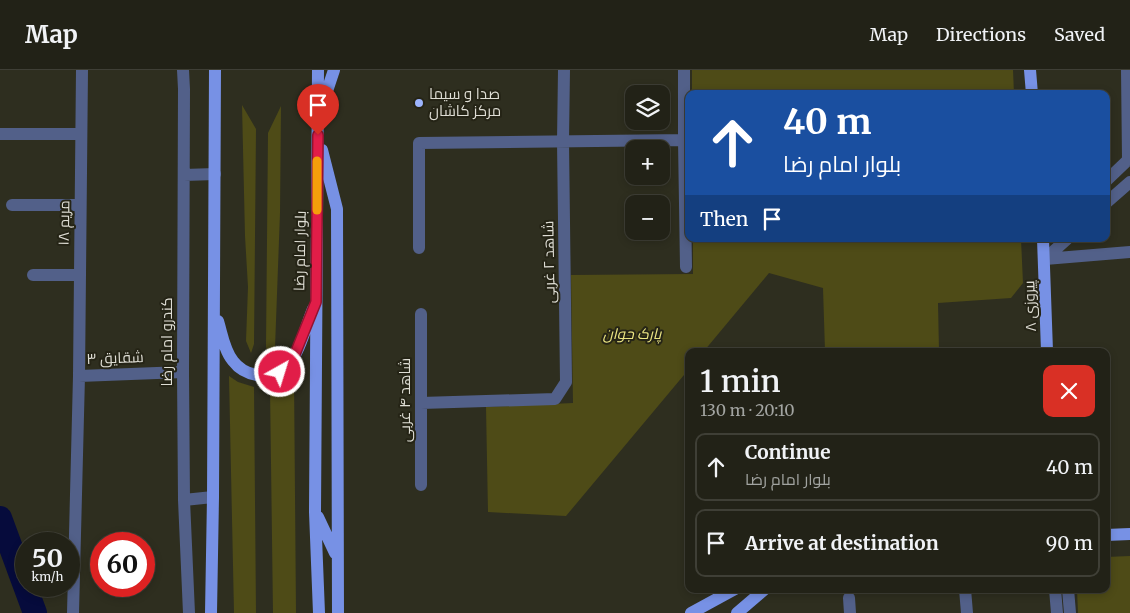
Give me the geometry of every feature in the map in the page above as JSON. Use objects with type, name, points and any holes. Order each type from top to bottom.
[{"type":"main road","points":[[210,613],[213,497],[215,70]]},
{"type":"main road","name":"بلوار امام رضا","points":[[318,70],[315,512],[319,613]]},
{"type":"main road","points":[[318,116],[334,70]]},
{"type":"main road","points":[[1030,70],[1032,90]]},
{"type":"main road","points":[[318,135],[338,209],[338,613]]},
{"type":"main road","name":"پیروزی ۸","points":[[1044,242],[1047,348]]},
{"type":"main road","points":[[214,309],[224,342],[233,361],[251,374],[266,376],[286,368],[299,344],[316,302]]},
{"type":"main road","points":[[315,512],[338,558]]},
{"type":"main road","points":[[1110,535],[1130,534]]},
{"type":"main road","points":[[691,613],[728,593]]},
{"type":"main road","points":[[737,613],[760,593]]},
{"type":"street","name":"مریم ۱۸","points":[[73,613],[79,376],[82,70]]},
{"type":"street","name":"کندرو امام رضا","points":[[183,70],[184,500],[189,613]]},
{"type":"street","name":"شاهد ۲ غربی","points":[[421,403],[555,399],[566,382],[564,70]]},
{"type":"street","points":[[684,70],[685,204]]},
{"type":"street","points":[[1110,176],[1129,159],[1127,70]]},
{"type":"street","points":[[0,134],[81,134]]},
{"type":"street","points":[[420,248],[419,144],[684,140]]},
{"type":"street","points":[[184,176],[215,174]]},
{"type":"street","points":[[1110,200],[1130,182]]},
{"type":"street","points":[[12,205],[80,205]]},
{"type":"street","points":[[686,242],[686,267]]},
{"type":"street","points":[[1045,259],[1064,242]]},
{"type":"street","points":[[1045,259],[1130,252]]},
{"type":"street","points":[[33,275],[80,275]]},
{"type":"street","name":"شاهد ۴ غربی","points":[[421,314],[421,486]]},
{"type":"street","name":"شقایق ۳","points":[[79,376],[183,372]]},
{"type":"street","points":[[184,500],[213,497]]},
{"type":"street","points":[[965,593],[967,613]]},
{"type":"street","points":[[1055,593],[1057,613]]},
{"type":"street","points":[[1068,593],[1070,613]]},
{"type":"street","points":[[849,598],[850,613]]},
{"type":"green space","points":[[692,70],[1013,70],[1014,90],[692,90]]},
{"type":"green space","points":[[242,105],[256,129],[254,344],[251,353],[246,341],[248,287]]},
{"type":"green space","points":[[281,106],[280,213],[275,348],[270,358],[266,347],[268,133]]},
{"type":"green space","name":"پارک جوان","points":[[693,242],[1021,242],[1023,283],[1011,298],[938,303],[939,348],[825,348],[823,288],[769,273],[706,348],[685,348],[685,374],[566,516],[488,512],[486,407],[573,403],[571,275],[693,274]]},
{"type":"green space","points":[[229,376],[238,382],[254,387],[256,613],[234,613]]},
{"type":"green space","points":[[294,377],[296,613],[273,613],[270,388],[283,384]]},
{"type":"green space","points":[[1130,556],[1130,613],[1078,613],[1077,593],[1110,593],[1110,557]]},
{"type":"waterway","points":[[0,518],[35,613]]},
{"type":"slow traffic","points":[[317,161],[317,210]]},
{"type":"place","name":"صدا و سیما مرکز کاشان","points":[[419,103]]},
{"type":"route","points":[[280,372],[286,368],[295,354],[316,302],[318,135]]}]
